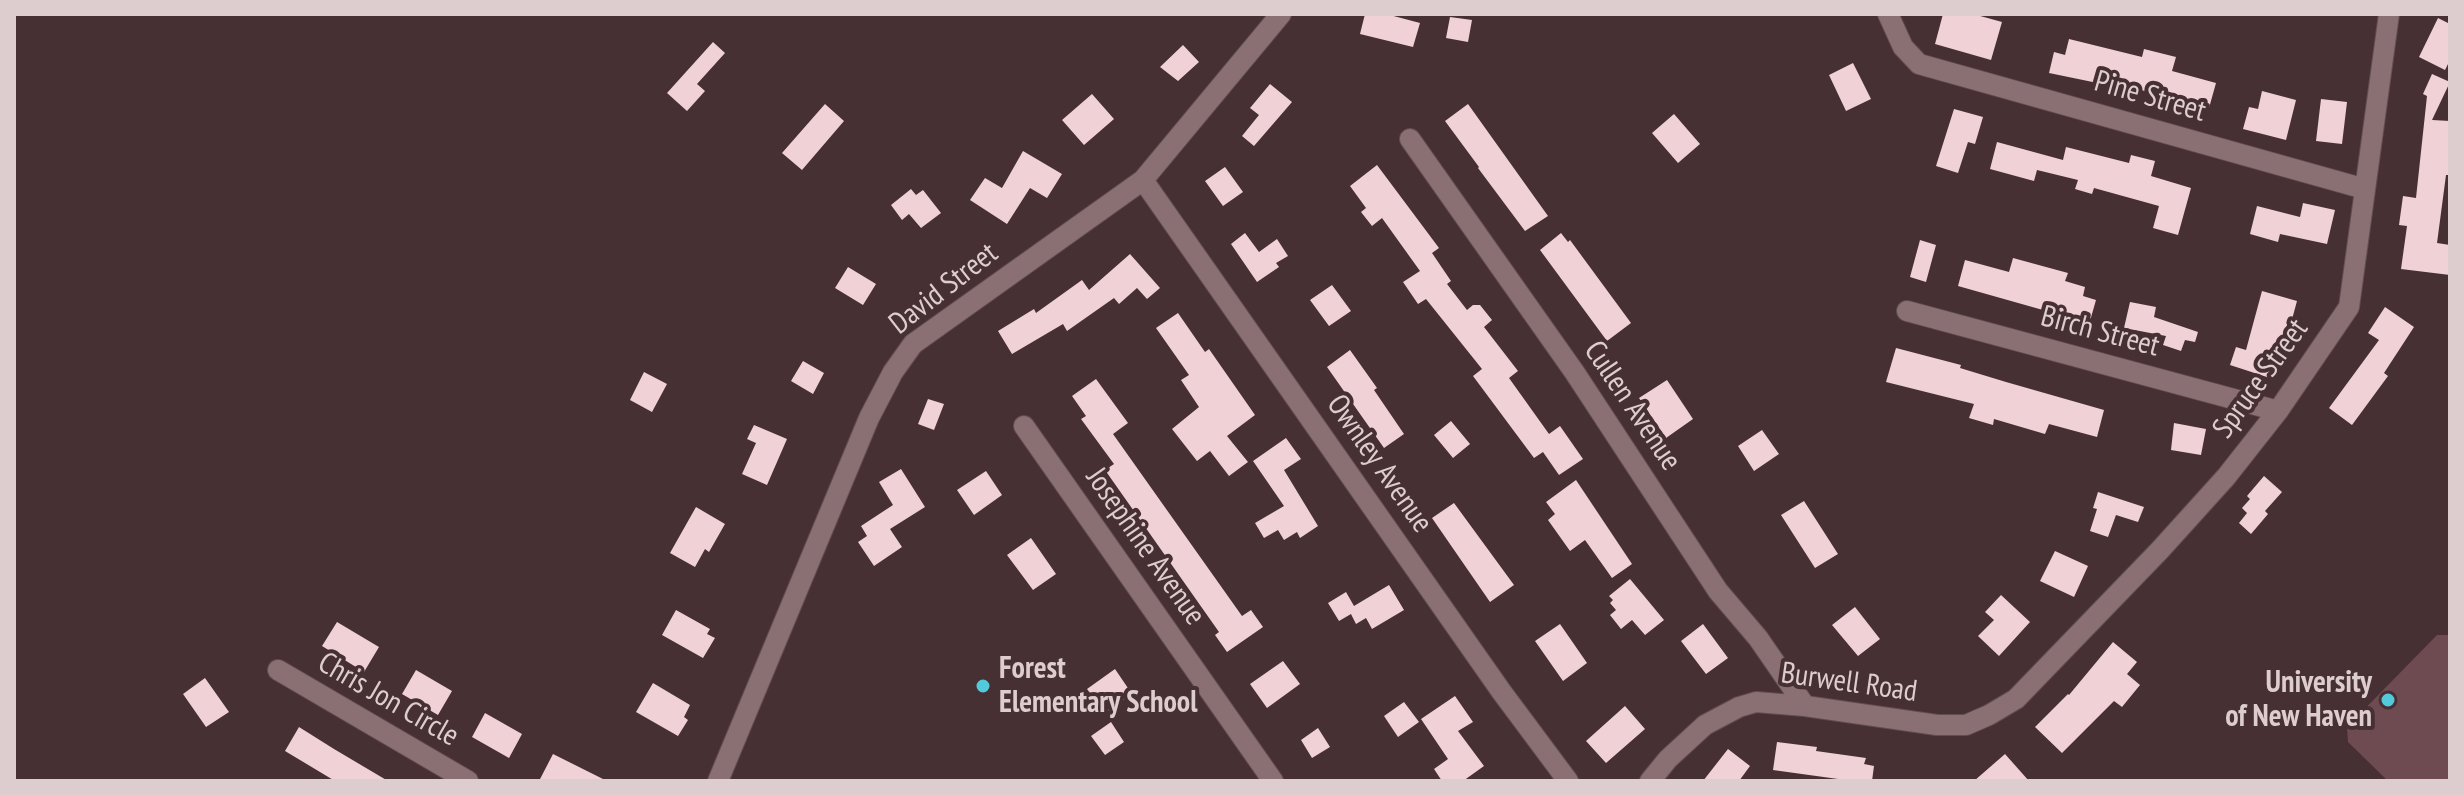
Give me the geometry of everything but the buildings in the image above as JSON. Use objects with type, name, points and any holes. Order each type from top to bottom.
[{"type":"street","name":"David Street","points":[[718,781],[869,418],[893,372],[913,344],[1143,180],[1281,14]]},
{"type":"street","name":"Pine Street","points":[[1888,14],[1903,47],[1919,64],[2365,189]]},
{"type":"street","name":"Spruce Street","points":[[2016,699],[2226,477],[2278,411],[2349,307],[2389,14]]},
{"type":"street","name":"Cullen Avenue","points":[[1410,139],[1575,373],[1718,591],[1758,638],[1805,706]]},
{"type":"street","name":"Ownley Avenue","points":[[1143,180],[1501,691],[1568,781]]},
{"type":"street","name":"Birch Street","points":[[1907,311],[2278,411]]},
{"type":"street","name":"Josephine Avenue","points":[[1024,426],[1273,781]]},
{"type":"street","name":"Chris Jon Circle","points":[[278,670],[468,781]]},
{"type":"street","name":"Burwell Road","points":[[1650,781],[1668,759],[1705,725],[1718,716],[1756,702],[1937,725],[1966,725],[2016,699]]},
{"type":"shaded area","points":[[2437,635],[2450,635],[2450,781],[2388,781],[2348,742],[2347,727]]},
{"type":"place","name":"Forest Elementary School","points":[[983,686]]},
{"type":"place","name":"University of New Haven","points":[[2388,700]]}]
